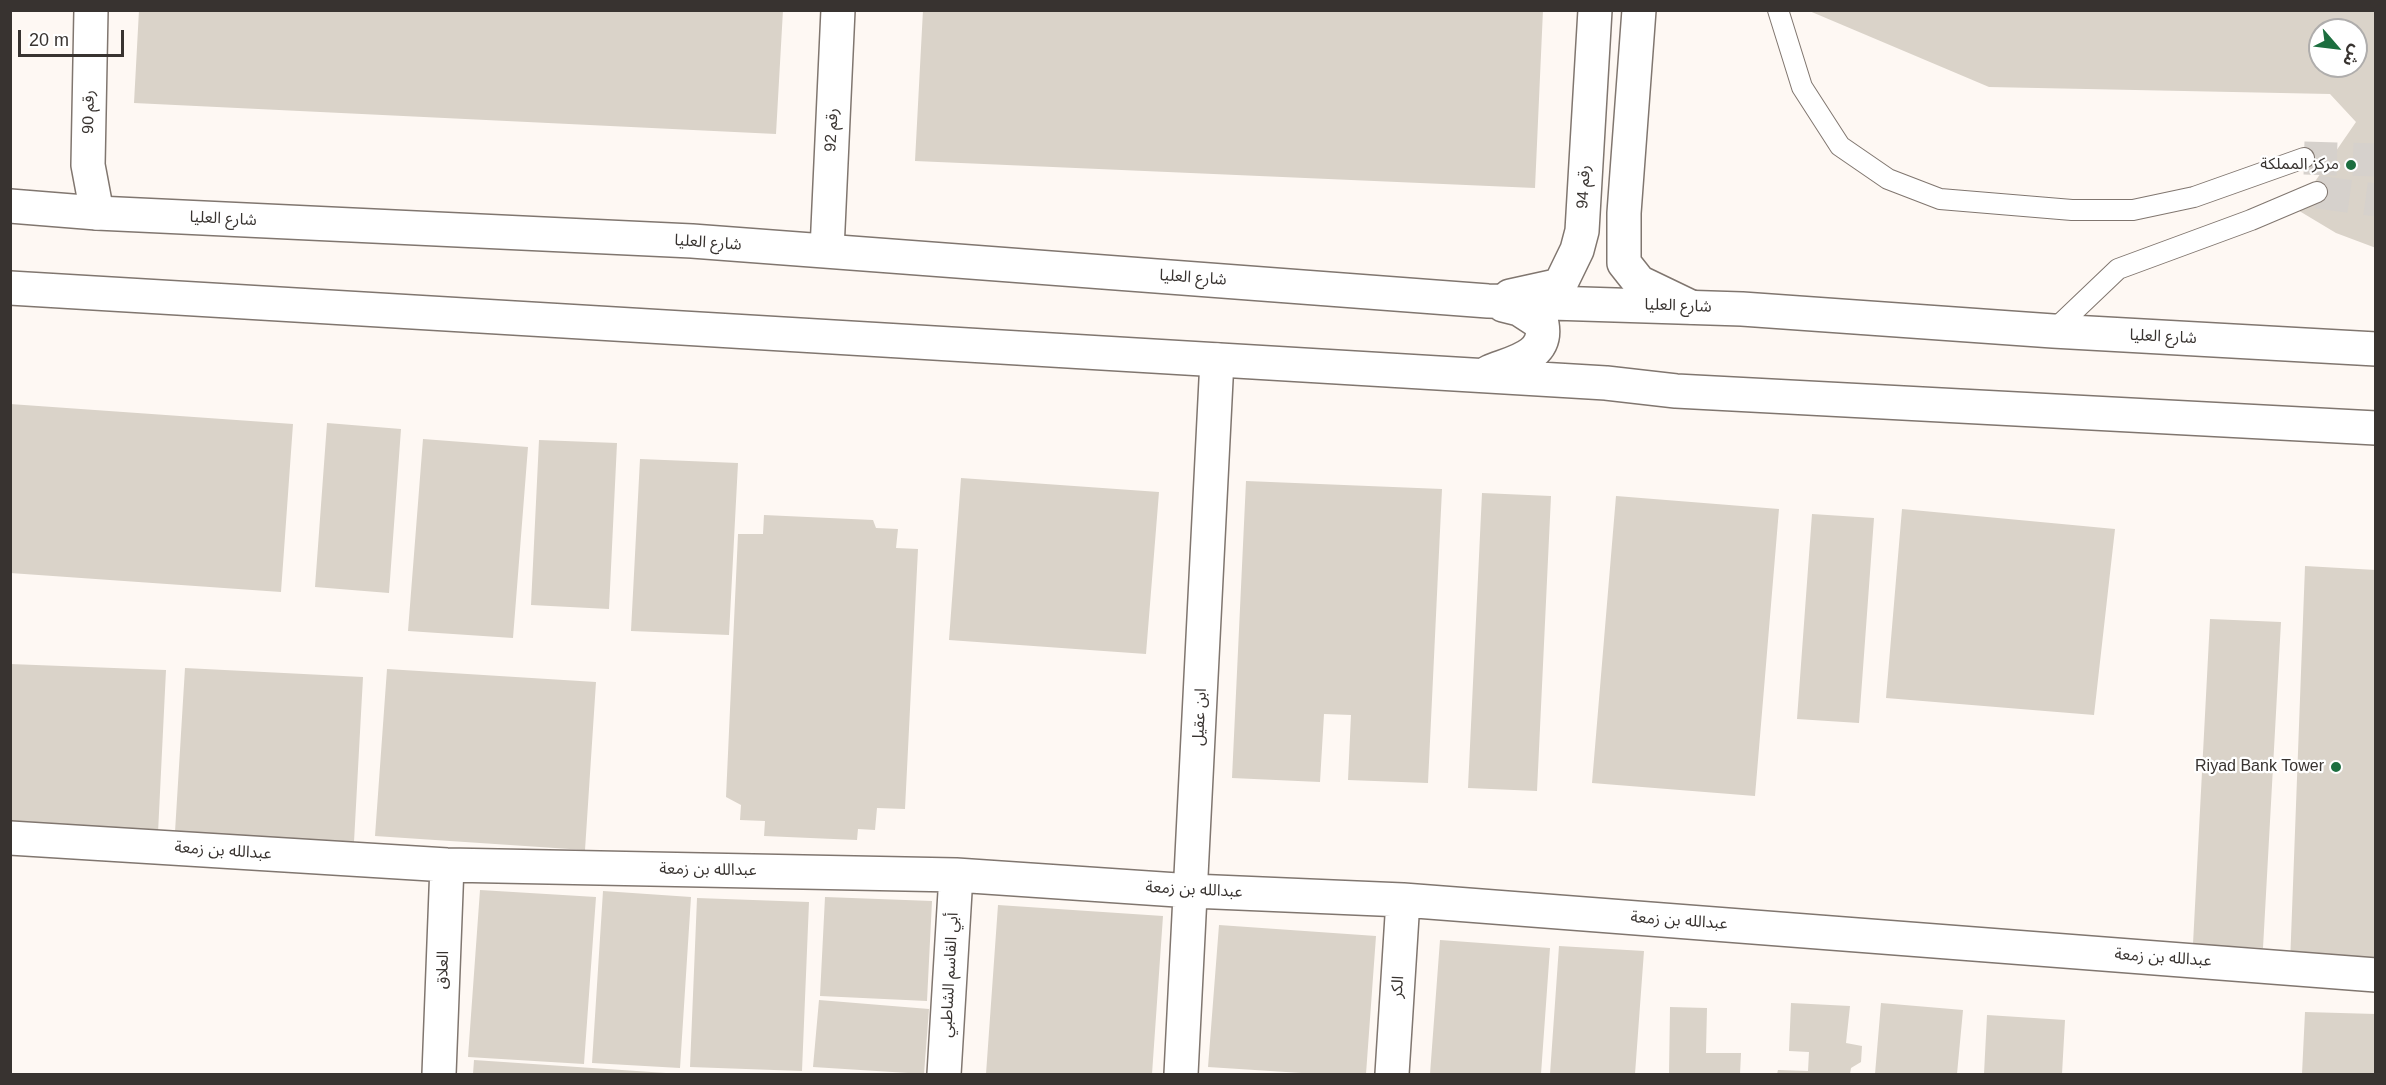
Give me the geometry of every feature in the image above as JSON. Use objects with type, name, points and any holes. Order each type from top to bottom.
[{"type":"main road","name":"رقم 90","points":[[91,10],[88,165],[97,213]]},
{"type":"main road","name":"رقم 92","points":[[827,250],[838,10]]},
{"type":"main road","name":"رقم 94","points":[[1488,301],[1560,285],[1577,250],[1582,231],[1594,10]]},
{"type":"main road","points":[[1639,10],[1623,213],[1624,263],[1639,282],[1691,307]]},
{"type":"main road","name":"شارع العليا","points":[[10,206],[97,213],[692,241],[1488,301],[1691,307],[2376,350]]},
{"type":"main road","points":[[10,288],[1606,383],[1676,391],[2376,428]]},
{"type":"main road","points":[[1479,376],[1526,358],[1538,349],[1544,332],[1542,324],[1519,309],[1488,301]]},
{"type":"main road","name":"ابن عقيل","points":[[1181,1074],[1217,360]]},
{"type":"main road","name":"عبدالله بن زمعة","points":[[10,838],[447,865],[956,875],[1192,891],[1403,900],[2376,975]]},
{"type":"main road","name":"العلاق","points":[[439,1074],[447,865]]},
{"type":"main road","name":"أبي القاسم الشاطبي","points":[[944,1074],[956,875]]},
{"type":"main road","name":"الكر","points":[[1392,1074],[1403,900]]},
{"type":"lane","points":[[1778,10],[1802,87],[1840,146],[1888,179],[1940,199],[2072,210],[2133,210],[2194,197],[2304,159]]},
{"type":"lane","points":[[2053,331],[2118,269],[2251,220],[2317,192]]},
{"type":"building","points":[[139,10],[783,10],[776,134],[134,103]]},
{"type":"building","points":[[923,10],[1543,10],[1535,188],[915,161]]},
{"type":"building","name":"مركز المملكة","points":[[1807,10],[2376,10],[2376,248],[2336,233],[2296,209],[2356,122],[2330,94],[1989,87]]},
{"type":"building","points":[[10,404],[293,424],[281,592],[10,573]]},
{"type":"building","points":[[327,423],[401,429],[389,593],[315,587]]},
{"type":"building","points":[[423,439],[528,447],[513,638],[408,631]]},
{"type":"building","points":[[539,440],[617,443],[609,609],[531,605]]},
{"type":"building","points":[[640,459],[738,463],[729,635],[631,631]]},
{"type":"building","points":[[961,478],[1159,492],[1146,654],[949,640]]},
{"type":"building","points":[[1246,481],[1442,489],[1428,783],[1348,780],[1351,715],[1324,714],[1320,782],[1232,778]]},
{"type":"building","points":[[1482,493],[1551,496],[1537,791],[1468,788]]},
{"type":"building","points":[[1616,496],[1779,509],[1755,796],[1592,783]]},
{"type":"building","points":[[1902,509],[2115,529],[2094,715],[1886,698]]},
{"type":"building","points":[[1812,514],[1874,518],[1859,723],[1797,719]]},
{"type":"building","points":[[764,515],[873,520],[876,528],[898,529],[896,548],[918,549],[905,809],[877,808],[875,830],[858,829],[857,840],[764,836],[765,821],[740,820],[741,805],[726,797],[738,534],[763,534]]},
{"type":"building","name":"Riyad Bank Tower","points":[[2305,566],[2376,570],[2376,968],[2290,964]]},
{"type":"building","points":[[2210,619],[2281,622],[2263,948],[2193,944]]},
{"type":"building","points":[[10,664],[166,670],[158,833],[10,827]]},
{"type":"building","points":[[185,668],[363,677],[354,842],[175,832]]},
{"type":"building","points":[[387,669],[596,682],[585,850],[375,836]]},
{"type":"building","points":[[480,890],[596,897],[584,1064],[468,1057]]},
{"type":"building","points":[[603,891],[691,897],[680,1068],[592,1063]]},
{"type":"building","points":[[825,897],[932,901],[927,1001],[820,996]]},
{"type":"building","points":[[697,898],[809,902],[802,1071],[690,1067]]},
{"type":"building","points":[[998,905],[1163,916],[1152,1074],[986,1074]]},
{"type":"building","points":[[1219,925],[1376,936],[1366,1074],[1317,1074],[1208,1067]]},
{"type":"building","points":[[1440,940],[1550,948],[1541,1074],[1430,1074]]},
{"type":"building","points":[[1559,946],[1644,951],[1635,1074],[1550,1074]]},
{"type":"building","points":[[819,1000],[929,1009],[924,1074],[813,1067]]},
{"type":"building","points":[[1791,1003],[1850,1006],[1846,1043],[1862,1046],[1861,1062],[1851,1068],[1850,1074],[1777,1074],[1778,1070],[1808,1071],[1809,1052],[1789,1051]]},
{"type":"building","points":[[1881,1003],[1963,1010],[1957,1074],[1875,1074]]},
{"type":"building","points":[[1670,1007],[1707,1008],[1706,1053],[1741,1053],[1740,1074],[1669,1074]]},
{"type":"building","points":[[2305,1012],[2376,1014],[2376,1074],[2302,1074]]},
{"type":"building","points":[[1987,1015],[2065,1020],[2062,1074],[1984,1074]]},
{"type":"building","points":[[474,1060],[666,1073],[666,1074],[473,1074]]},
{"type":"tunnel","points":[[2304,158],[2376,160]]},
{"type":"tunnel","points":[[2317,192],[2376,200]]},
{"type":"place","name":"مركز المملكة","points":[[2351,165]]},
{"type":"place","name":"Riyad Bank Tower","points":[[2336,767]]}]
